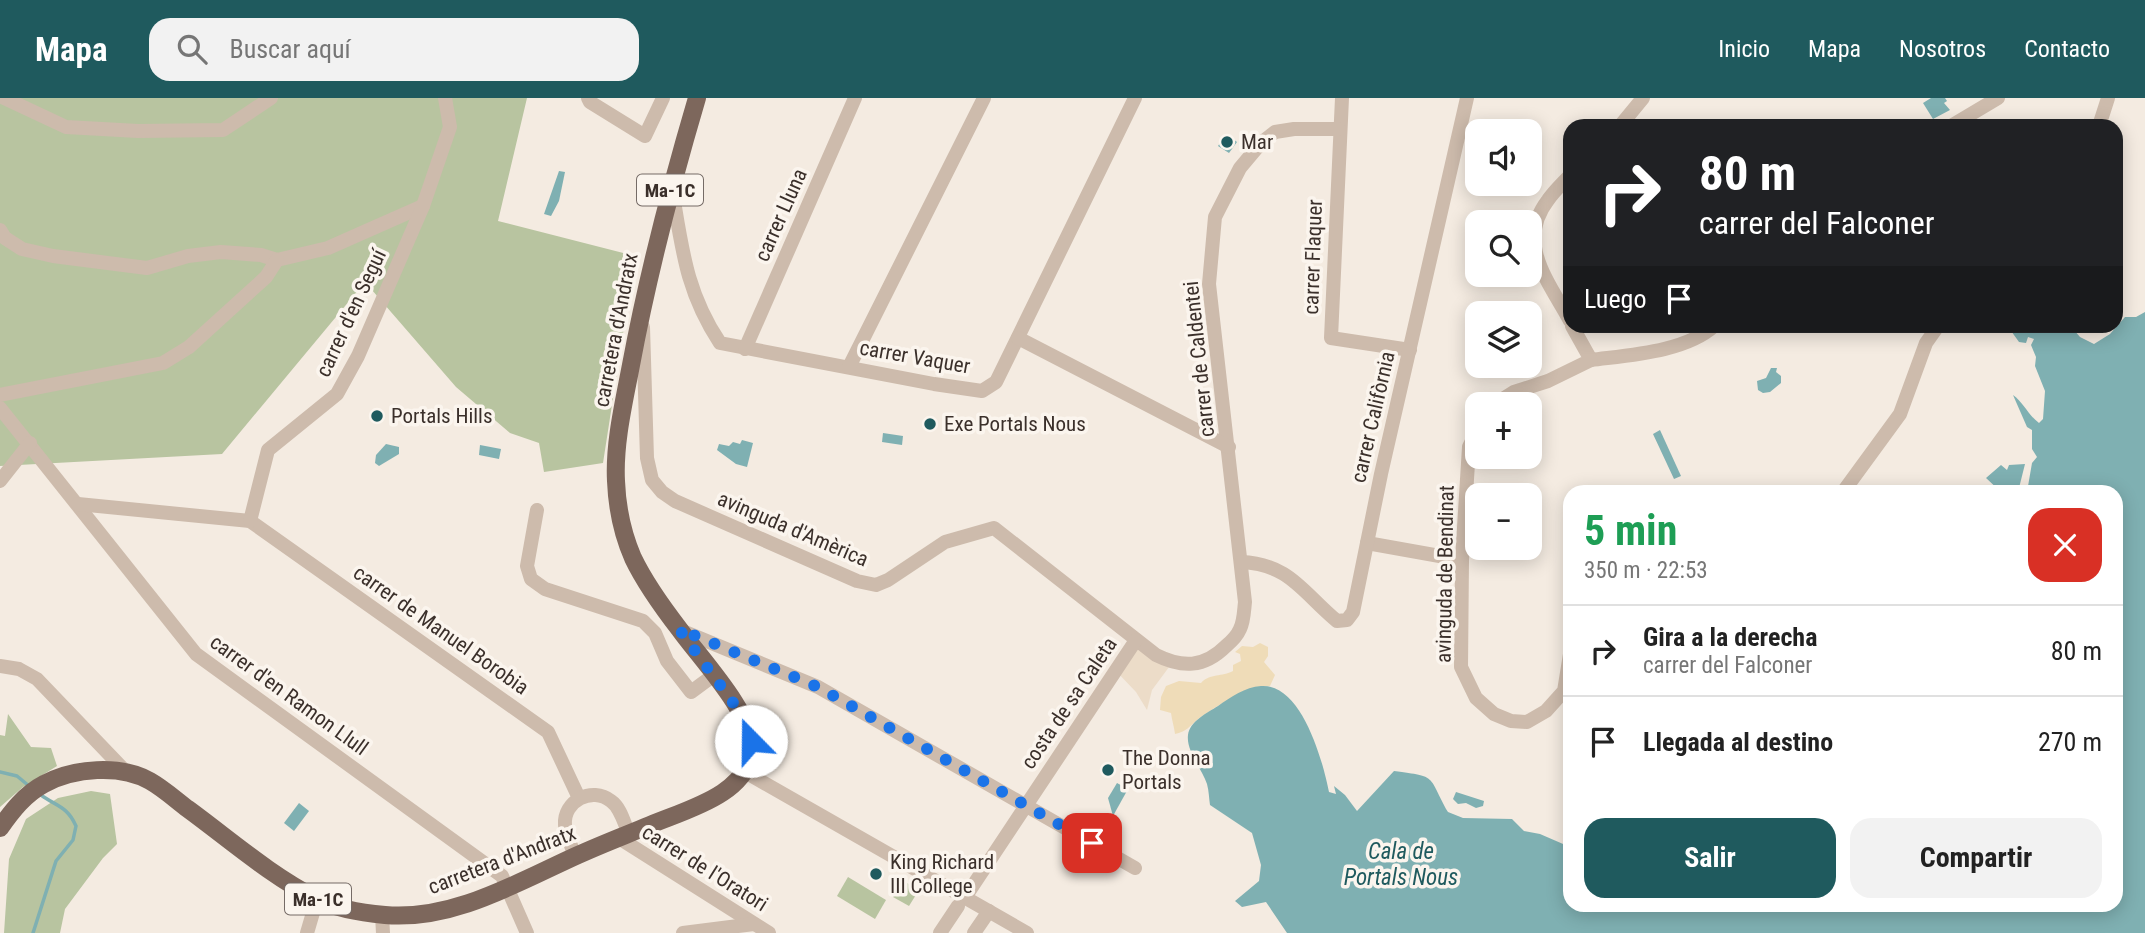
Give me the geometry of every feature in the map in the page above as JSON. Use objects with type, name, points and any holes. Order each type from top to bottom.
[{"type":"main road","name":"carretera d'Andratx","points":[[0,828],[34,790],[54,780],[90,771],[127,773],[151,782],[259,861],[317,899],[383,924],[465,904],[715,796],[737,782],[745,772],[752,748],[748,727],[633,558],[625,533],[617,489],[621,420],[643,303],[671,184],[697,98]]},
{"type":"street","points":[[4,98],[66,127],[138,131],[223,130],[271,98]]},
{"type":"street","name":"carrer d'en Seguí","points":[[250,521],[268,450],[337,394],[358,356],[423,206],[450,127],[444,98]]},
{"type":"street","points":[[588,98],[590,102],[645,136],[663,98]]},
{"type":"street","name":"carrer Lluna","points":[[745,349],[855,98]]},
{"type":"street","points":[[849,367],[985,98]]},
{"type":"street","name":"carrer Vaquer","points":[[671,184],[687,275],[705,321],[720,343],[982,391],[996,382],[1135,98]]},
{"type":"street","name":"carrer Flaquer","points":[[1342,98],[1331,338],[1410,350]]},
{"type":"street","name":"carrer Califòrnia","points":[[1241,562],[1262,562],[1282,570],[1337,621],[1347,621],[1353,612],[1467,98]]},
{"type":"street","points":[[1626,119],[1643,98]]},
{"type":"street","points":[[1963,119],[1998,98]]},
{"type":"street","points":[[2101,119],[2108,98]]},
{"type":"street","name":"carrer de Caldentei","points":[[1136,640],[1172,663],[1201,663],[1217,655],[1232,641],[1242,624],[1245,602],[1209,284],[1215,218],[1240,168],[1261,143],[1275,132],[1294,129],[1339,129]]},
{"type":"street","points":[[1563,183],[1546,202],[1536,222],[1533,246],[1541,269],[1563,308]]},
{"type":"street","points":[[0,230],[5,238],[22,248],[53,256],[148,268],[188,256],[221,252],[261,255],[277,260],[328,248],[423,206]]},
{"type":"street","points":[[0,396],[163,363],[189,347],[266,277],[277,260]]},
{"type":"street","name":"avinguda d'Amèrica","points":[[643,303],[647,458],[652,480],[662,492],[675,501],[857,581],[876,585],[888,580],[945,542],[994,528],[1136,640]]},
{"type":"street","points":[[1576,333],[1591,360]]},
{"type":"street","points":[[1514,392],[1548,382],[1591,360],[1683,344],[1703,333]]},
{"type":"street","points":[[1848,485],[1900,414],[1926,343],[1933,333]]},
{"type":"street","points":[[1018,338],[1229,447]]},
{"type":"street","name":"carrer d'en Ramon Llull","points":[[0,408],[196,654],[502,876],[507,887]]},
{"type":"street","points":[[0,481],[30,443]]},
{"type":"street","name":"avinguda de Bendinat","points":[[1468,469],[1462,560],[1461,667],[1476,698],[1494,713],[1511,721],[1527,722],[1546,711],[1563,692]]},
{"type":"street","points":[[78,503],[250,521]]},
{"type":"street","points":[[537,510],[527,566],[531,579],[545,589],[643,621],[655,633],[667,661],[691,692],[714,675]]},
{"type":"street","name":"carrer de Manuel Borobia","points":[[250,521],[548,732],[579,798]]},
{"type":"street","points":[[1367,543],[1462,560]]},
{"type":"street","points":[[679,629],[818,687],[1135,868]]},
{"type":"street","name":"costa de sa Caleta","points":[[968,894],[1136,640]]},
{"type":"street","points":[[1,667],[19,669],[37,679],[127,773]]},
{"type":"street","points":[[745,772],[1027,933]]},
{"type":"street","points":[[575,856],[566,831],[565,819],[579,798],[599,795],[611,801],[619,811],[624,836]]},
{"type":"street","name":"carrer de l'Oratori","points":[[624,836],[769,933]]},
{"type":"street","points":[[507,887],[527,933]]},
{"type":"street","points":[[307,933],[317,899]]},
{"type":"street","points":[[940,933],[958,906]]},
{"type":"street","points":[[974,933],[989,911]]},
{"type":"street","points":[[683,933],[754,924]]},
{"type":"green space","points":[[0,98],[527,98],[498,221],[635,256],[603,463],[544,472],[539,443],[510,433],[456,387],[365,282],[222,454],[0,466]]},
{"type":"green space","points":[[8,714],[31,747],[51,748],[57,766],[23,787],[0,807],[0,735],[5,736]]},
{"type":"green space","points":[[91,791],[110,794],[117,844],[103,858],[65,909],[60,933],[4,933],[9,859],[26,819],[58,798]]},
{"type":"green space","points":[[848,877],[886,900],[875,919],[837,896]]},
{"type":"green space","points":[[902,880],[919,890],[909,906],[893,897]]},
{"type":"sand","points":[[1260,643],[1268,647],[1268,656],[1264,662],[1275,675],[1270,686],[1253,689],[1232,698],[1175,734],[1171,713],[1160,710],[1161,697],[1166,686],[1179,681],[1201,683],[1208,678],[1233,671],[1233,665],[1241,661],[1240,654],[1235,652],[1242,646],[1253,647]]},
{"type":"shaded area","points":[[1136,640],[1172,663],[1152,690],[1147,710],[1136,692],[1116,671]]},
{"type":"water","points":[[1931,98],[1945,98],[1947,101],[1944,103],[1950,110],[1933,119],[1923,103]]},
{"type":"water","points":[[1226,134],[1237,142],[1229,153],[1218,146]]},
{"type":"water","points":[[559,171],[565,172],[559,201],[551,216],[544,214]]},
{"type":"water","name":"Cala de Portals Nous","points":[[2145,312],[2145,933],[1287,933],[1266,902],[1242,907],[1235,901],[1259,881],[1261,865],[1252,833],[1210,805],[1207,784],[1192,754],[1188,735],[1195,722],[1204,715],[1238,693],[1261,686],[1275,688],[1288,697],[1299,710],[1316,744],[1329,792],[1336,794],[1334,786],[1357,811],[1394,771],[1408,773],[1430,780],[1448,812],[1463,818],[1512,819],[1524,831],[1540,834],[1563,844],[1563,912],[2123,912],[2123,485],[2028,485],[2032,463],[2037,457],[2032,449],[2032,430],[2027,427],[2013,395],[2039,423],[2043,419],[2045,391],[2035,366],[2036,357],[2031,345],[2034,339],[2028,337],[2026,343],[2019,342],[2013,333],[2077,333],[2094,344],[2111,333],[2123,333],[2123,319]]},
{"type":"water","points":[[1771,368],[1777,368],[1781,383],[1770,392],[1763,393],[1758,390],[1757,381],[1766,378]]},
{"type":"water","points":[[1660,430],[1681,476],[1674,479],[1653,434]]},
{"type":"water","points":[[883,433],[903,436],[902,445],[882,442]]},
{"type":"water","points":[[742,440],[753,443],[747,467],[736,464],[717,450],[719,444],[729,446],[733,442],[740,444]]},
{"type":"water","points":[[386,444],[399,447],[399,454],[379,466],[375,463],[376,455]]},
{"type":"water","points":[[480,445],[501,449],[499,459],[479,455]]},
{"type":"water","points":[[2025,464],[2020,485],[1994,485],[1986,478],[2001,465],[2007,470],[2009,465]]},
{"type":"water","points":[[1117,783],[1128,789],[1113,816],[1108,798]]},
{"type":"water","points":[[1456,792],[1484,801],[1483,806],[1476,808],[1466,803],[1458,804],[1453,799]]},
{"type":"water","points":[[299,803],[309,811],[294,831],[284,823]]},
{"type":"waterway","points":[[0,772],[17,776],[29,786]]},
{"type":"waterway","points":[[33,933],[56,861],[73,840],[76,826],[65,810],[41,795]]},
{"type":"place","name":"Mar","points":[[1227,142]]},
{"type":"place","name":"Portals Hills","points":[[377,416]]},
{"type":"place","name":"Exe Portals Nous","points":[[930,424]]},
{"type":"place","name":"The Donna Portals","points":[[1108,770]]},
{"type":"place","name":"King Richard III College","points":[[876,874]]},
{"type":"route","points":[[751,741],[742,715],[679,629],[818,687],[1092,843]]}]
